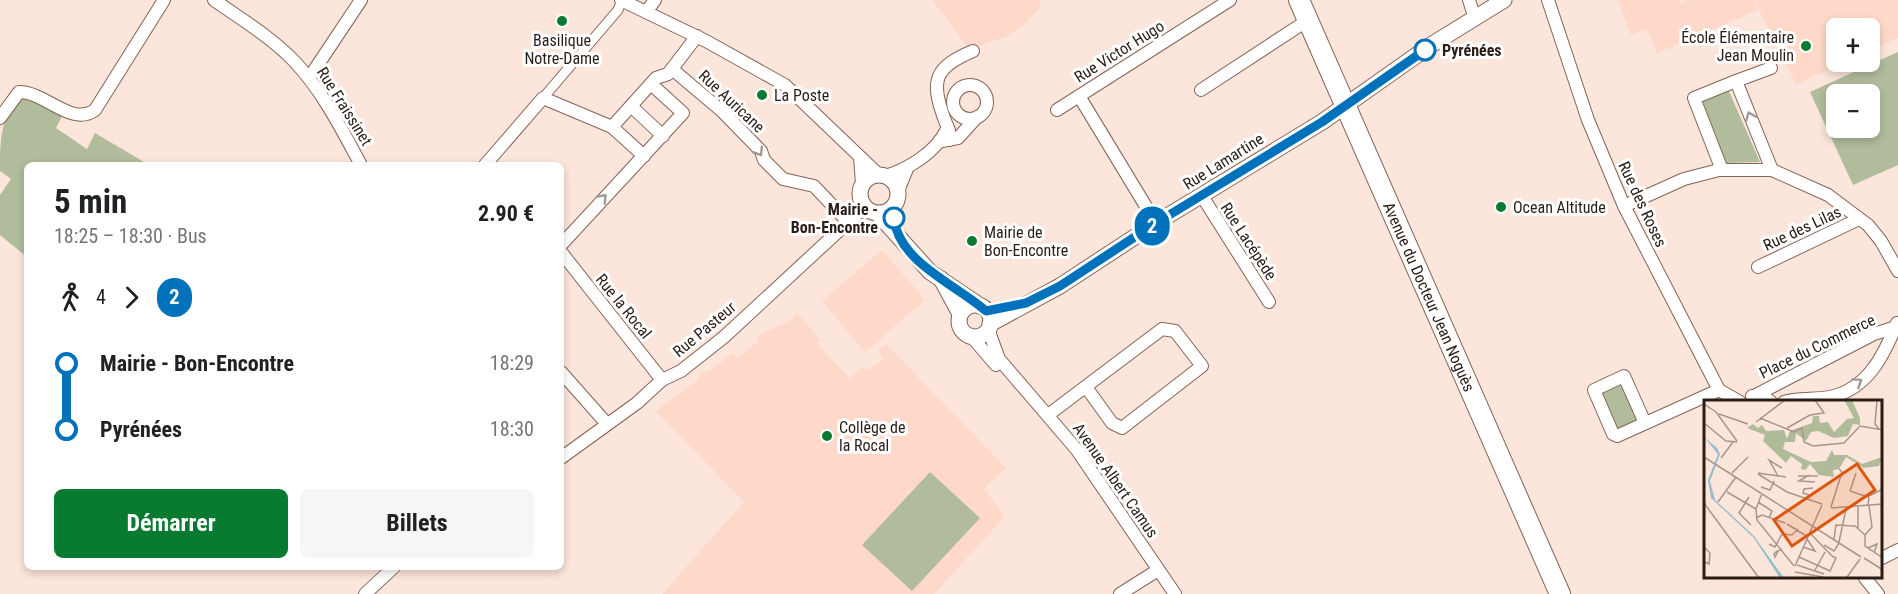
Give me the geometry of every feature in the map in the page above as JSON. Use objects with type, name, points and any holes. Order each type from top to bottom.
[{"type":"main road","name":"Avenue du Docteur Jean Noguès","points":[[1299,0],[1560,594]]},
{"type":"street","points":[[0,118],[19,92],[44,98],[75,115],[84,116],[96,110],[164,0]]},
{"type":"street","name":"Rue Fraissinet","points":[[214,0],[272,41],[309,78],[359,162]]},
{"type":"street","points":[[309,78],[361,0]]},
{"type":"street","points":[[488,162],[618,10],[621,0],[697,36],[785,85],[860,158],[895,182],[898,191]]},
{"type":"street","points":[[646,12],[655,0]]},
{"type":"street","name":"Rue Victor Hugo","points":[[1057,110],[1230,0]]},
{"type":"street","points":[[1468,0],[1475,19]]},
{"type":"street","name":"Rue Lamartine","points":[[987,318],[1026,303],[1060,286],[1156,223],[1346,106],[1431,45],[1504,0]]},
{"type":"street","name":"Rue des Roses","points":[[1548,0],[1588,120],[1624,206],[1719,390]]},
{"type":"street","points":[[1201,90],[1308,20]]},
{"type":"street","points":[[612,127],[651,84],[672,69],[697,36]]},
{"type":"street","points":[[948,127],[938,101],[936,79],[944,68],[974,51]]},
{"type":"street","points":[[1722,170],[1694,98],[1771,68]]},
{"type":"street","name":"Rue Auricane","points":[[672,69],[754,143],[762,151],[764,160],[783,179],[814,186],[848,222]]},
{"type":"street","points":[[1736,81],[1773,170]]},
{"type":"street","points":[[564,244],[683,113],[651,84]]},
{"type":"street","points":[[862,184],[867,178],[907,169],[945,141],[958,138],[984,110],[987,101],[983,91],[974,86],[959,89],[954,98],[954,108],[945,141]]},
{"type":"street","points":[[1079,96],[1156,223]]},
{"type":"street","points":[[543,98],[612,127],[644,156]]},
{"type":"street","points":[[631,106],[663,136]]},
{"type":"street","points":[[954,108],[961,116],[977,117]]},
{"type":"street","points":[[860,158],[867,209],[897,234],[924,267],[987,318]]},
{"type":"street","points":[[897,234],[893,207],[907,169]]},
{"type":"street","points":[[1624,206],[1684,179],[1722,170],[1773,170],[1828,195],[1859,219],[1881,241],[1898,271]]},
{"type":"street","name":"Rue Lacépède","points":[[1202,196],[1269,302]]},
{"type":"street","points":[[867,209],[893,207]]},
{"type":"street","name":"Rue Pasteur","points":[[564,456],[662,380],[681,371],[724,337],[848,222],[867,209]]},
{"type":"street","name":"Rue des Lilas","points":[[1758,267],[1859,219]]},
{"type":"street","name":"Rue la Rocal","points":[[564,249],[662,380]]},
{"type":"street","points":[[941,279],[960,314],[960,327],[971,336],[981,335],[987,318]]},
{"type":"street","points":[[960,314],[970,306],[987,318]]},
{"type":"street","name":"Avenue Albert Camus","points":[[987,318],[999,359],[1024,391]]},
{"type":"street","name":"Place du Commerce","points":[[1746,400],[1874,334],[1897,325]]},
{"type":"street","name":"Place du Commerce","points":[[1803,400],[1832,397],[1865,379],[1885,354],[1897,325]]},
{"type":"street","points":[[1048,415],[1162,329],[1175,331],[1202,366],[1122,428],[1112,423],[1086,387]]},
{"type":"street","name":"Avenue Albert Camus","points":[[971,336],[1048,415],[1077,450],[1175,594]]},
{"type":"street","points":[[564,375],[608,424]]},
{"type":"street","points":[[1645,423],[1624,376],[1594,390],[1614,435],[1619,436],[1719,390],[1746,400],[1764,397],[1768,400]]},
{"type":"street","points":[[1883,557],[1898,550]]},
{"type":"street","points":[[365,594],[391,570]]},
{"type":"street","points":[[1120,594],[1158,570]]},
{"type":"street","points":[[1866,579],[1878,594]]},
{"type":"shaded area","points":[[932,0],[1041,0],[1039,9],[1025,24],[1006,37],[969,49]]},
{"type":"shaded area","points":[[1618,0],[1679,0],[1681,4],[1687,0],[1753,0],[1758,10],[1657,53],[1647,29],[1631,35]]},
{"type":"shaded area","name":"École Élémentaire Jean Moulin","points":[[1754,0],[1898,0],[1898,38],[1880,46],[1880,18],[1826,18],[1826,71],[1796,84]]},
{"type":"shaded area","points":[[882,250],[925,300],[865,352],[822,301]]},
{"type":"shaded area","name":"Collège de la Rocal","points":[[797,313],[821,340],[817,343],[850,379],[862,367],[870,370],[883,359],[878,349],[886,344],[1006,468],[984,489],[1005,516],[934,594],[662,594],[744,502],[656,411],[698,380],[700,374],[712,369],[733,353],[738,358],[759,340],[757,336],[788,322]]},
{"type":"green space","points":[[1898,52],[1898,165],[1853,185],[1831,138],[1880,138],[1880,84],[1828,84],[1854,72],[1880,72],[1880,60]]},
{"type":"green space","points":[[1826,85],[1826,127],[1810,92]]},
{"type":"green space","points":[[1728,89],[1760,162],[1726,163],[1701,101]]},
{"type":"green space","points":[[25,97],[37,100],[62,116],[56,128],[87,149],[95,133],[144,162],[24,162],[24,255],[0,235],[0,195],[11,179],[0,171],[1,138],[6,118],[17,102]]},
{"type":"green space","points":[[1622,384],[1638,420],[1617,429],[1601,392]]},
{"type":"green space","points":[[930,472],[980,518],[912,591],[862,545]]},
{"type":"bus line","name":"2","points":[[894,218],[897,234],[924,267],[986,311],[1026,303],[1060,286],[1156,223],[1322,122],[1425,50]]},
{"type":"place","name":"Basilique Notre-Dame","points":[[562,21]]},
{"type":"place","name":"École Élémentaire Jean Moulin","points":[[1806,46]]},
{"type":"place","name":"Pyrénées","points":[[1425,50]]},
{"type":"place","name":"La Poste","points":[[762,95]]},
{"type":"place","name":"Ocean Altitude","points":[[1501,207]]},
{"type":"place","name":"Mairie - Bon-Encontre","points":[[894,218]]},
{"type":"place","name":"Mairie de Bon-Encontre","points":[[972,241]]},
{"type":"place","name":"Collège de la Rocal","points":[[827,436]]}]
